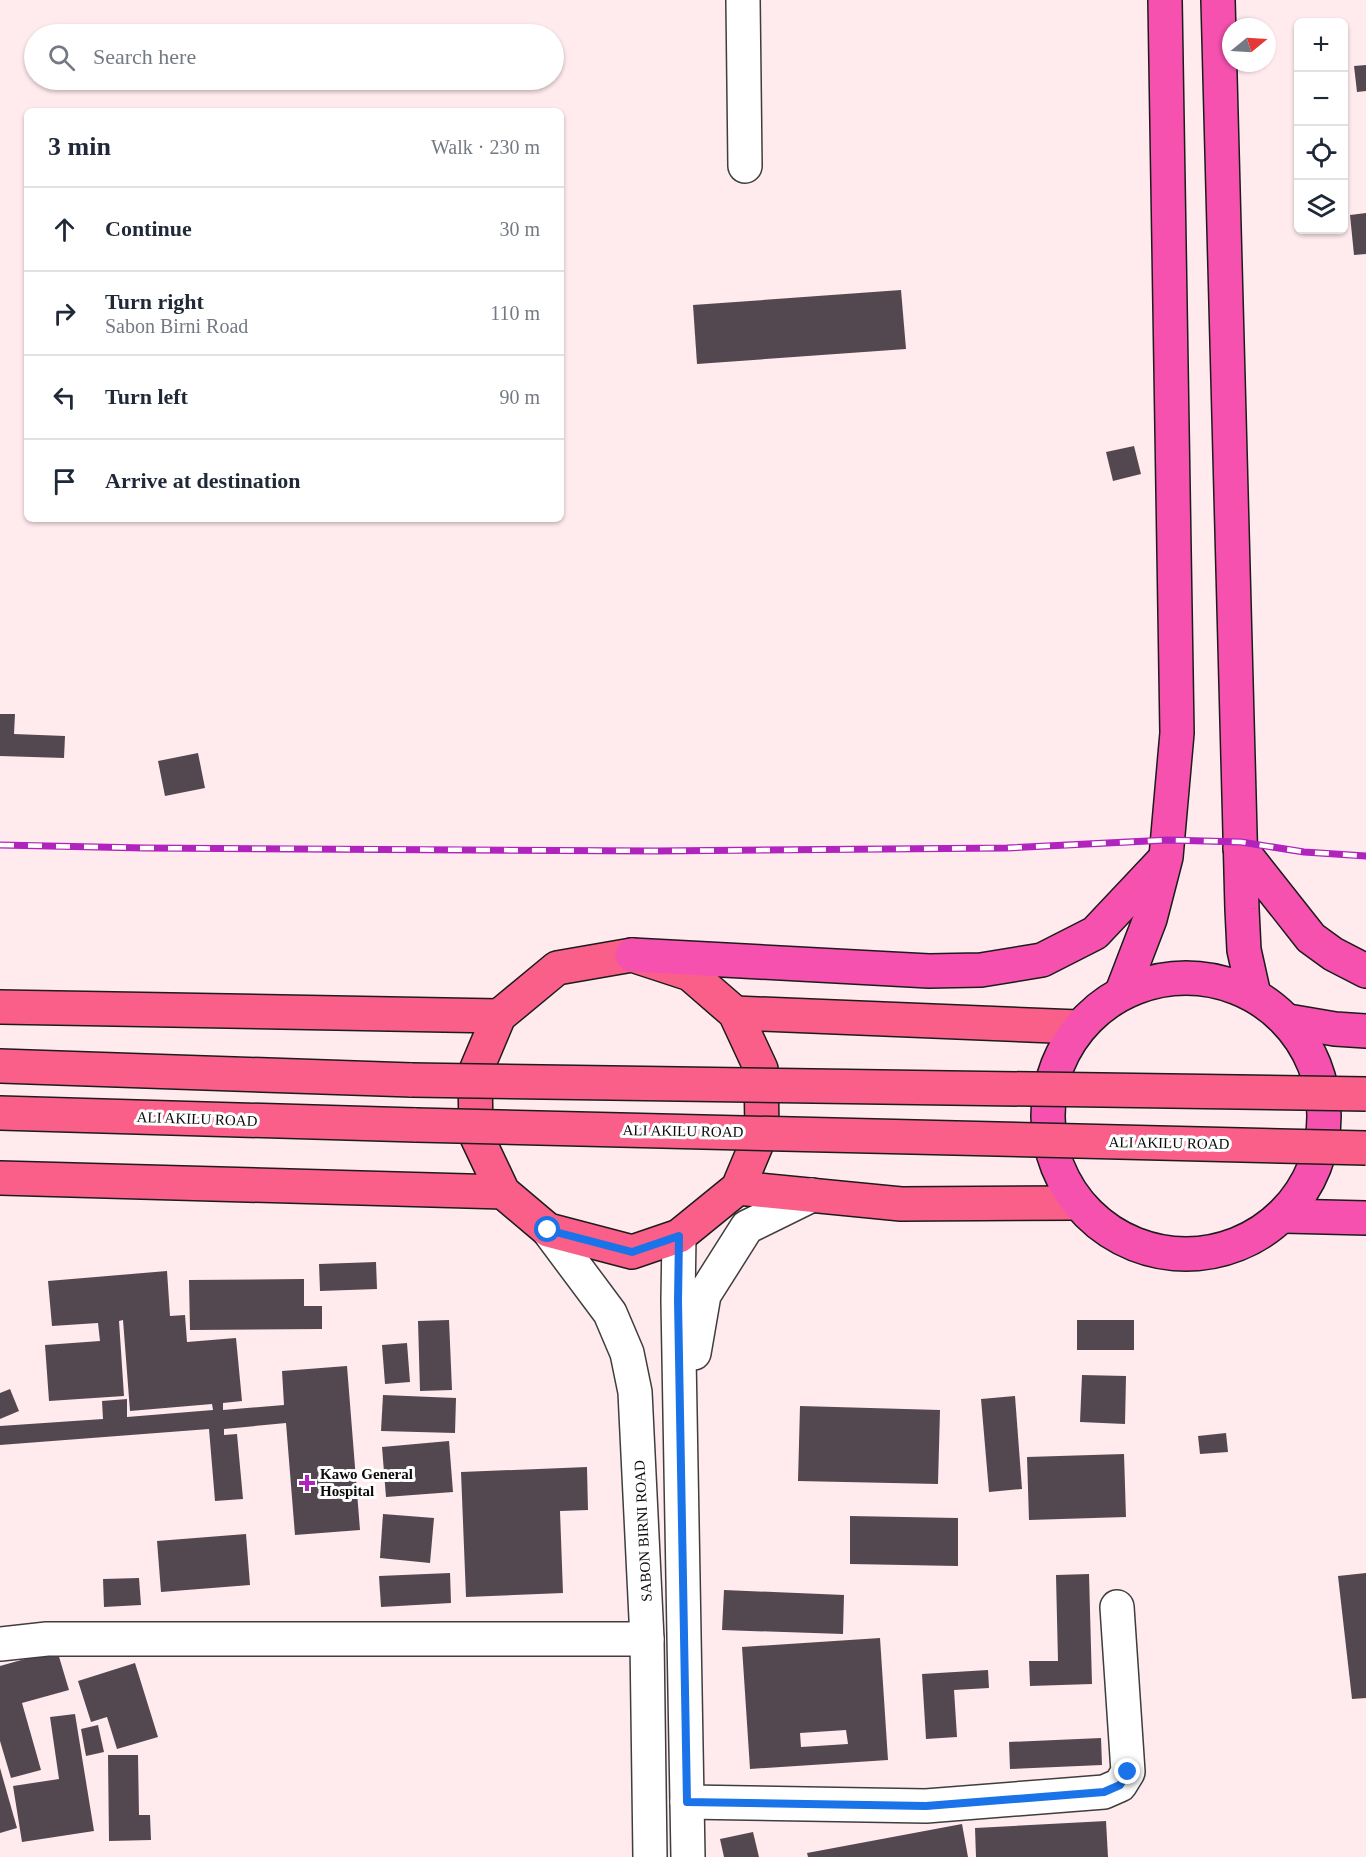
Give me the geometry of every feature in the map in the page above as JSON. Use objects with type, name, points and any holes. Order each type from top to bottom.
[{"type":"highway","points":[[1122,992],[1150,919],[1166,857],[1177,733],[1165,0]]},
{"type":"highway","points":[[1218,0],[1240,848],[1244,950],[1254,995]]},
{"type":"highway","points":[[1240,848],[1311,938],[1333,954],[1366,970]]},
{"type":"highway","points":[[632,955],[929,971],[981,970],[1042,960],[1095,933],[1122,907],[1166,857]]},
{"type":"highway","points":[[1165,978],[1208,978],[1254,995],[1288,1021],[1316,1067],[1325,1120],[1314,1172],[1284,1216],[1235,1248],[1177,1256],[1121,1240],[1077,1203],[1053,1159],[1047,1110],[1058,1061],[1079,1027],[1122,992],[1165,978]]},
{"type":"highway","points":[[1288,1021],[1335,1029],[1366,1031]]},
{"type":"highway","points":[[1284,1216],[1366,1218]]},
{"type":"main road","points":[[632,955],[690,974],[735,1013],[761,1069],[762,1131],[738,1188],[679,1236],[632,1252],[548,1230],[503,1192],[476,1136],[475,1073],[499,1016],[557,968],[632,955]]},
{"type":"main road","points":[[0,1007],[499,1016]]},
{"type":"main road","points":[[735,1013],[1079,1027]]},
{"type":"main road","points":[[0,1066],[412,1080],[1366,1094]]},
{"type":"main road","name":"ALI AKILU ROAD","points":[[0,1113],[1366,1148]]},
{"type":"main road","points":[[0,1178],[503,1192]]},
{"type":"main road","points":[[738,1188],[901,1204],[1077,1203]]},
{"type":"street","points":[[743,0],[745,166]]},
{"type":"street","points":[[681,1422],[704,1295],[747,1227],[812,1195]]},
{"type":"street","name":"SABON BIRNI ROAD","points":[[548,1230],[610,1313],[627,1353],[635,1392],[647,1639],[650,1857]]},
{"type":"street","points":[[679,1236],[678,1301],[688,1857]]},
{"type":"street","points":[[687,1802],[926,1806],[1104,1792],[1120,1785],[1128,1772],[1117,1607]]},
{"type":"street","points":[[0,1644],[47,1639],[647,1639]]},
{"type":"building","points":[[1366,65],[1366,91],[1357,92],[1354,66]]},
{"type":"building","points":[[1366,213],[1366,254],[1354,255],[1350,215]]},
{"type":"building","points":[[901,290],[906,349],[697,364],[693,305]]},
{"type":"building","points":[[1134,446],[1141,474],[1113,481],[1106,452]]},
{"type":"building","points":[[0,714],[15,714],[14,734],[65,736],[64,758],[0,756]]},
{"type":"building","points":[[198,753],[205,788],[165,796],[158,761]]},
{"type":"building","points":[[376,1262],[377,1289],[320,1291],[319,1264]]},
{"type":"building","points":[[167,1271],[170,1316],[185,1315],[187,1342],[236,1338],[242,1401],[223,1403],[223,1410],[284,1405],[282,1371],[347,1366],[360,1530],[295,1535],[286,1423],[224,1429],[224,1435],[237,1434],[243,1499],[215,1501],[209,1429],[0,1445],[0,1426],[103,1419],[102,1401],[127,1399],[127,1417],[213,1410],[212,1404],[130,1411],[123,1320],[119,1321],[124,1396],[49,1401],[45,1345],[100,1341],[98,1323],[52,1326],[48,1281]]},
{"type":"building","points":[[304,1279],[304,1306],[322,1306],[322,1329],[190,1330],[189,1280]]},
{"type":"building","points":[[449,1320],[452,1390],[420,1391],[418,1321]]},
{"type":"building","points":[[1077,1320],[1134,1320],[1134,1350],[1077,1350]]},
{"type":"building","points":[[407,1343],[410,1382],[385,1384],[382,1345]]},
{"type":"building","points":[[1082,1375],[1126,1376],[1125,1424],[1080,1422]]},
{"type":"building","points":[[10,1389],[19,1411],[0,1419],[0,1393]]},
{"type":"building","points":[[383,1395],[456,1398],[455,1433],[381,1431]]},
{"type":"building","points":[[1015,1396],[1022,1489],[989,1492],[981,1399]]},
{"type":"building","points":[[800,1406],[940,1410],[938,1484],[798,1481]]},
{"type":"building","points":[[1226,1433],[1228,1452],[1200,1454],[1198,1436]]},
{"type":"building","points":[[449,1441],[453,1492],[386,1497],[382,1447]]},
{"type":"building","points":[[1124,1454],[1126,1517],[1029,1520],[1027,1457]]},
{"type":"building","points":[[587,1467],[588,1510],[560,1511],[563,1593],[466,1597],[461,1472]]},
{"type":"building","points":[[383,1514],[434,1518],[430,1563],[380,1558]]},
{"type":"building","points":[[850,1516],[958,1518],[958,1566],[850,1564]]},
{"type":"building","points":[[246,1534],[250,1585],[161,1592],[157,1541]]},
{"type":"building","points":[[450,1573],[451,1603],[381,1607],[379,1576]]},
{"type":"building","points":[[1366,1573],[1366,1698],[1352,1699],[1338,1576]]},
{"type":"building","points":[[1089,1574],[1092,1684],[1030,1686],[1029,1661],[1058,1661],[1056,1575]]},
{"type":"building","points":[[139,1578],[141,1605],[104,1607],[103,1579]]},
{"type":"building","points":[[724,1590],[844,1595],[843,1634],[722,1630]]},
{"type":"building","points":[[880,1638],[888,1760],[750,1769],[742,1647]],"holes":[[[846,1730],[848,1744],[801,1747],[800,1733]]]},
{"type":"building","points":[[57,1650],[69,1690],[22,1703],[41,1770],[11,1778],[0,1741],[0,1666]]},
{"type":"building","points":[[135,1663],[158,1737],[117,1749],[107,1717],[91,1722],[78,1681]]},
{"type":"building","points":[[988,1670],[989,1688],[954,1690],[957,1737],[926,1739],[922,1674]]},
{"type":"building","points":[[75,1714],[94,1831],[22,1842],[13,1786],[59,1779],[50,1717]]},
{"type":"building","points":[[98,1725],[104,1752],[86,1756],[81,1729]]},
{"type":"building","points":[[1101,1738],[1102,1765],[1010,1769],[1009,1742]]},
{"type":"building","points":[[108,1755],[138,1755],[139,1815],[150,1815],[151,1840],[109,1841]]},
{"type":"building","points":[[0,1768],[17,1828],[0,1833]]},
{"type":"building","points":[[1106,1821],[1108,1857],[976,1857],[975,1828]]},
{"type":"building","points":[[962,1824],[968,1857],[808,1857],[807,1853]]},
{"type":"building","points":[[753,1832],[759,1857],[724,1857],[720,1839]]},
{"type":"railway","points":[[0,845],[656,851],[1007,848],[1168,840],[1241,842],[1304,852],[1366,856]]},
{"type":"place","name":"Kawo General Hospital","points":[[307,1483]]},
{"type":"route","points":[[548,1230],[632,1252],[679,1236],[678,1301],[687,1802],[926,1806],[1104,1792],[1120,1785],[1128,1772]]}]
